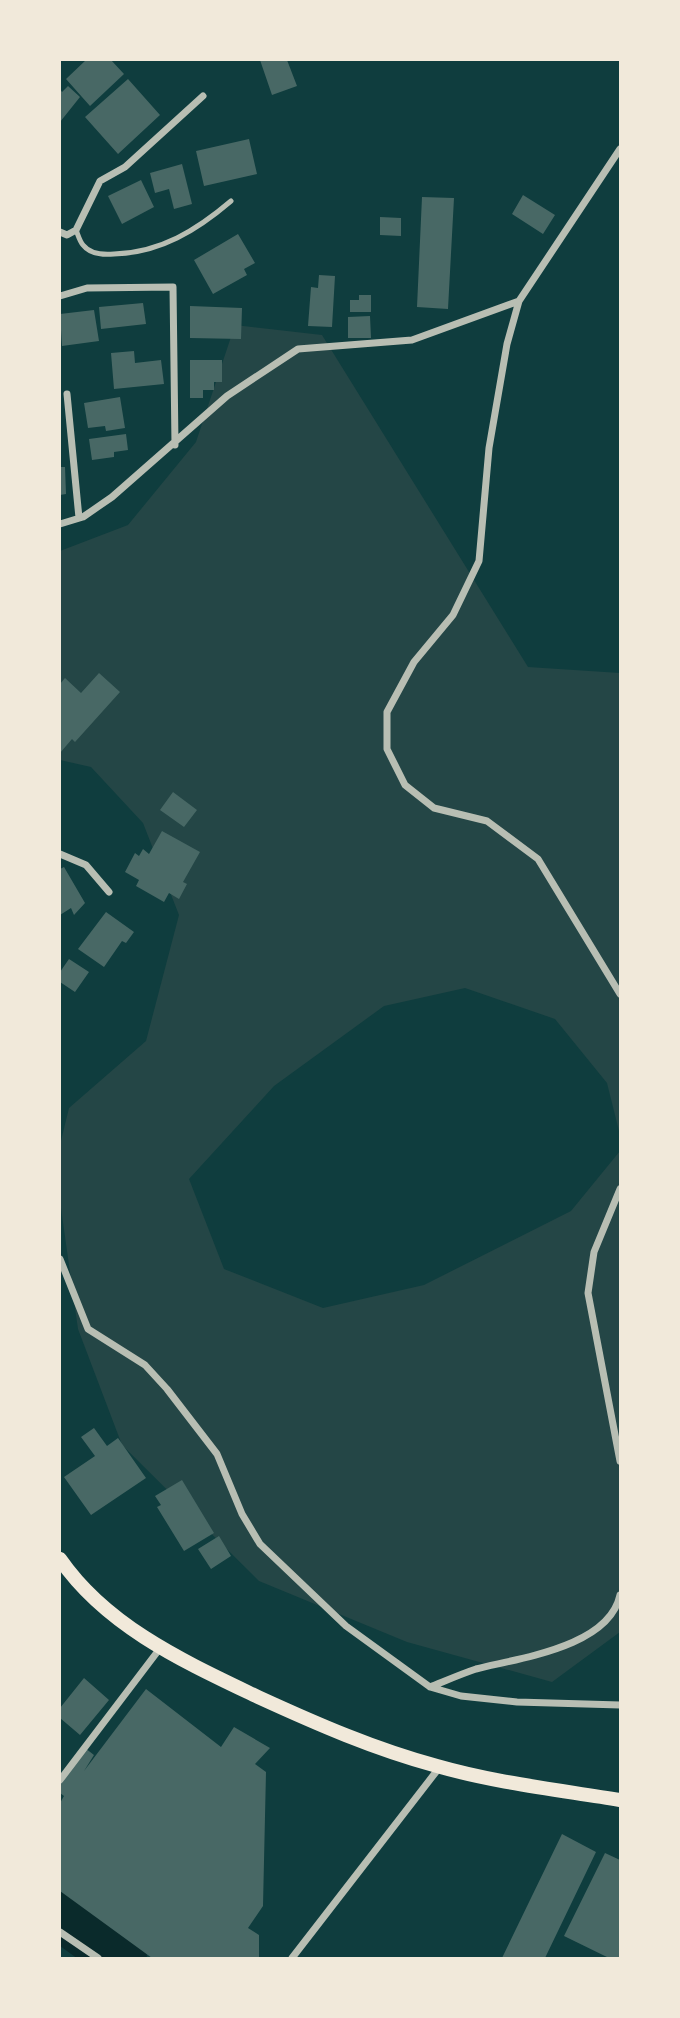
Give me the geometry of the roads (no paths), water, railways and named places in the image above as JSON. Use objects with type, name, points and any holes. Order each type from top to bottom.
[{"type":"main road","points":[[60,1559],[79,1587],[139,1636],[347,1738],[439,1767],[621,1800]]},
{"type":"street","points":[[60,232],[66,235],[76,230],[100,181],[125,167],[202,96]]},
{"type":"street","points":[[621,149],[519,301],[507,344],[489,448],[479,561],[453,615],[414,662],[387,712],[387,749],[405,785],[434,808],[487,821],[537,859],[621,994]]},
{"type":"street","points":[[60,296],[87,288],[173,287],[174,445]]},
{"type":"street","points":[[60,524],[79,518],[112,497],[227,396],[298,349],[412,340],[519,301]]},
{"type":"street","points":[[67,394],[79,518]]},
{"type":"street","points":[[60,853],[86,865],[109,892]]},
{"type":"street","points":[[621,1189],[594,1252],[588,1293],[621,1461]]},
{"type":"street","points":[[60,1259],[88,1329],[145,1365],[167,1389],[217,1454],[242,1514],[260,1544],[346,1626],[430,1688],[461,1696],[517,1702],[621,1705]]},
{"type":"street","points":[[430,1688],[472,1670],[562,1647],[599,1629],[618,1604],[621,1595]]},
{"type":"street","points":[[60,1780],[161,1647]]},
{"type":"street","points":[[292,1958],[439,1767]]},
{"type":"street","points":[[60,1932],[98,1958]]},
{"type":"lane","points":[[76,230],[84,246],[95,253],[133,253],[179,238],[205,223],[231,201]]},
{"type":"waterway","points":[[60,1914],[121,1958]]}]
